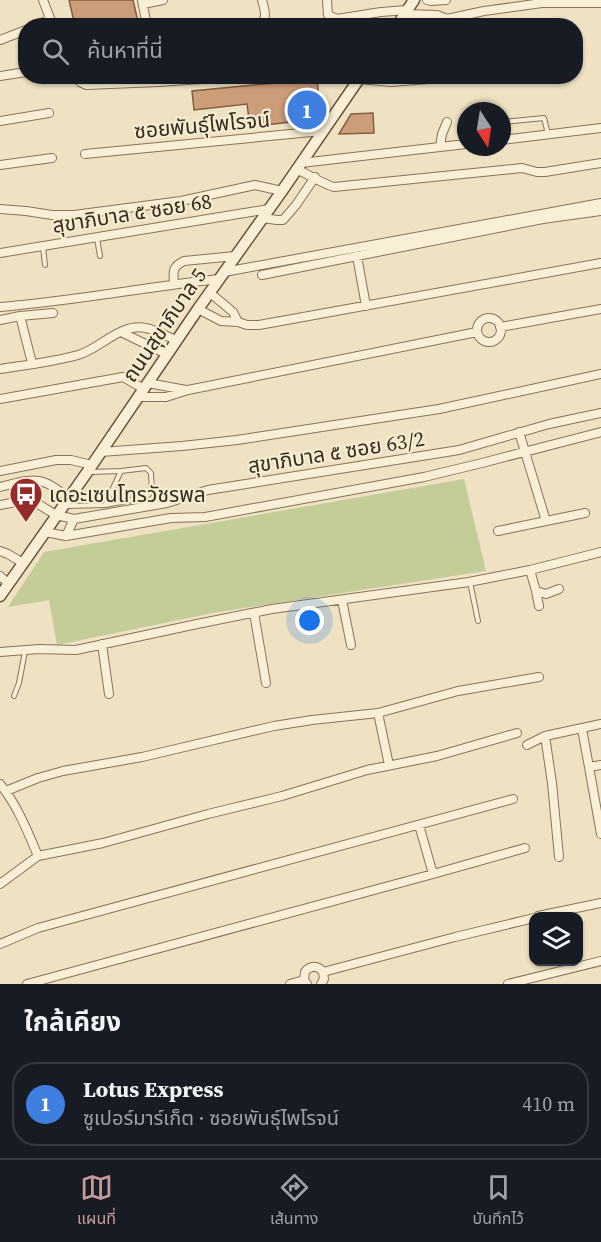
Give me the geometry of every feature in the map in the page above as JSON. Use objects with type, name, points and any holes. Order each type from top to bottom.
[{"type":"main road","points":[[402,18],[414,0]]},
{"type":"main road","name":"ถนนสุขาภิบาล 5","points":[[0,596],[355,84]]},
{"type":"street","points":[[43,0],[50,18]]},
{"type":"street","points":[[145,18],[142,2],[163,0]]},
{"type":"street","points":[[262,0],[266,11],[264,18]]},
{"type":"street","points":[[327,0],[328,15],[335,18]]},
{"type":"street","points":[[426,0],[446,0]]},
{"type":"street","points":[[459,18],[484,11],[542,3],[601,3]]},
{"type":"street","points":[[343,18],[381,12],[437,15],[440,18]]},
{"type":"street","points":[[0,40],[18,33]]},
{"type":"street","points":[[0,76],[18,73]]},
{"type":"street","points":[[0,121],[49,113]]},
{"type":"street","points":[[440,147],[447,122]]},
{"type":"street","points":[[511,139],[601,128]]},
{"type":"street","name":"ซอยพันธ์ุไพโรจน์","points":[[85,154],[322,131]]},
{"type":"street","points":[[299,166],[457,145]]},
{"type":"street","points":[[0,165],[52,158]]},
{"type":"street","points":[[299,166],[327,185],[334,187],[522,168],[545,172],[601,163]]},
{"type":"street","name":"สุขาภิบาล ๕ ซอย 68","points":[[0,253],[266,213],[283,220],[315,177]]},
{"type":"street","points":[[0,209],[74,215],[181,201],[246,186],[282,191]]},
{"type":"street","points":[[0,307],[70,300],[174,284],[601,203]]},
{"type":"street","points":[[262,275],[543,219],[601,211]]},
{"type":"street","points":[[174,284],[176,265],[184,261],[235,256]]},
{"type":"street","points":[[357,256],[366,306]]},
{"type":"street","points":[[198,309],[221,321],[259,326],[601,262]]},
{"type":"street","points":[[209,292],[233,312],[238,322]]},
{"type":"street","points":[[500,327],[601,309]]},
{"type":"street","points":[[0,320],[53,314]]},
{"type":"street","points":[[20,316],[32,363]]},
{"type":"street","points":[[488,319],[496,321],[500,327],[500,334],[496,340],[489,342],[483,340],[477,332],[478,324],[488,319]]},
{"type":"street","points":[[0,369],[80,354],[131,328],[144,327],[176,340]]},
{"type":"street","points":[[121,332],[166,354]]},
{"type":"street","points":[[0,399],[123,377],[155,398],[166,397],[188,390],[477,332]]},
{"type":"street","points":[[101,452],[237,440],[399,415],[601,374]]},
{"type":"street","points":[[143,390],[188,390]]},
{"type":"street","name":"สุขาภิบาล ๕ ซอย 63/2","points":[[74,519],[167,503],[208,490],[459,450],[549,424],[601,413]]},
{"type":"street","points":[[519,432],[546,521]]},
{"type":"street","points":[[45,532],[66,536],[171,518],[206,517],[423,477],[601,432]]},
{"type":"street","points":[[0,471],[56,460],[71,460],[90,468]]},
{"type":"street","points":[[0,487],[32,479],[46,482],[74,519],[66,536]]},
{"type":"street","points":[[0,505],[26,500],[38,504],[63,506]]},
{"type":"street","points":[[167,503],[171,518]]},
{"type":"street","points":[[498,531],[585,513]]},
{"type":"street","points":[[0,551],[23,563]]},
{"type":"street","points":[[0,652],[76,650],[254,613],[469,582],[530,570],[601,552]]},
{"type":"street","points":[[530,570],[539,606]]},
{"type":"street","points":[[0,576],[9,584]]},
{"type":"street","points":[[536,591],[546,594],[559,589]]},
{"type":"street","points":[[342,600],[351,645]]},
{"type":"street","points":[[254,613],[266,683]]},
{"type":"street","points":[[102,644],[109,694]]},
{"type":"street","points":[[6,791],[63,771],[142,757],[274,726],[378,713],[458,691],[539,677]]},
{"type":"street","points":[[378,713],[389,765]]},
{"type":"street","points":[[527,745],[544,736],[601,724]]},
{"type":"street","points":[[582,729],[601,834]]},
{"type":"street","points":[[0,884],[38,856],[103,843],[389,765],[428,758],[518,733]]},
{"type":"street","points":[[544,736],[552,783],[559,857]]},
{"type":"street","points":[[589,767],[601,765]]},
{"type":"street","points":[[0,784],[21,817],[38,856]]},
{"type":"street","points":[[0,944],[48,925],[513,800]]},
{"type":"street","points":[[419,825],[433,874]]},
{"type":"street","points":[[27,984],[525,848]]},
{"type":"street","points":[[559,912],[601,903]]},
{"type":"street","points":[[323,972],[529,919]]},
{"type":"street","points":[[508,984],[601,961]]},
{"type":"street","points":[[290,984],[305,982],[305,972],[310,967],[318,967],[323,972],[324,979],[321,984]]},
{"type":"lane","points":[[511,121],[544,118],[548,134]]},
{"type":"lane","points":[[97,237],[100,256]]},
{"type":"lane","points":[[43,246],[45,265]]},
{"type":"lane","points":[[63,506],[105,505],[143,498],[152,491],[152,474],[146,468],[121,471],[90,468]]},
{"type":"lane","points":[[105,505],[121,471]]},
{"type":"lane","points":[[469,582],[478,621]]},
{"type":"lane","points":[[14,696],[21,677],[25,650]]},
{"type":"green space","points":[[464,479],[486,571],[218,612],[57,645],[49,600],[8,607],[44,552]]},
{"type":"building","points":[[69,0],[133,0],[137,18],[73,18]]},
{"type":"building","points":[[265,84],[318,84],[319,97],[313,98],[315,117],[250,127],[247,104],[194,110],[192,91]]},
{"type":"building","points":[[373,113],[374,133],[339,134],[351,114]]},
{"type":"place","name":"Lotus Express","points":[[307,110]]},
{"type":"place","name":"เดอะเซนโทรวัชรพล","points":[[26,523]]}]
